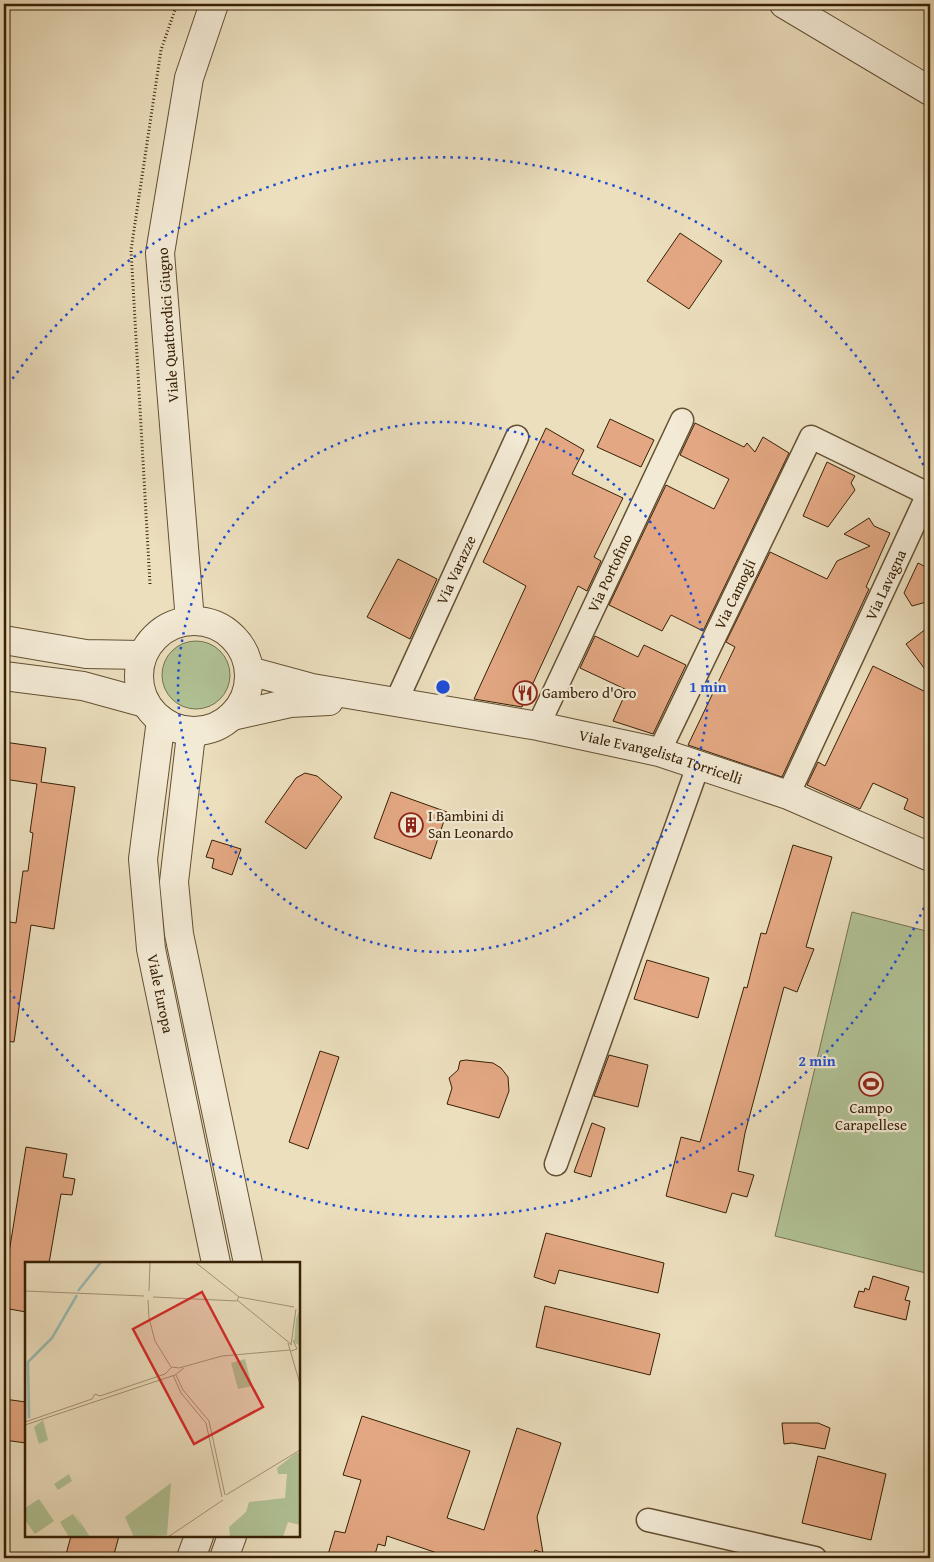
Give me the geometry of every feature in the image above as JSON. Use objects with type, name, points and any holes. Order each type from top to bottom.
[{"type":"street","name":"Viale Quattordici Giugno","points":[[190,621],[160,253],[190,78],[214,4]]},
{"type":"street","points":[[784,4],[930,92]]},
{"type":"street","name":"Via Portofino","points":[[538,726],[682,420]]},
{"type":"street","name":"Via Varazze","points":[[387,701],[517,437]]},
{"type":"street","name":"Via Camogli","points":[[659,752],[812,437]]},
{"type":"street","name":"Via Lavagna","points":[[788,795],[928,494],[812,437]]},
{"type":"street","points":[[153,712],[139,688],[138,671],[142,655],[151,639],[166,627],[190,621],[202,621],[220,626],[234,638],[244,653],[249,671],[248,687],[242,703],[232,716]]},
{"type":"street","points":[[4,640],[86,654],[142,655]]},
{"type":"street","name":"Viale Evangelista Torricelli","points":[[249,671],[298,685],[538,726],[659,752],[788,795],[930,858]]},
{"type":"street","points":[[4,676],[83,686],[153,712],[181,730],[194,732]]},
{"type":"street","name":"Viale Evangelista Torricelli","points":[[194,732],[221,724],[232,716],[290,703],[387,701]]},
{"type":"street","name":"Viale Europa","points":[[153,712],[143,859],[151,949],[216,1262]]},
{"type":"street","name":"Viale Europa","points":[[194,732],[190,744],[174,882],[179,934],[248,1262]]},
{"type":"street","points":[[556,1164],[698,766]]},
{"type":"street","points":[[648,1520],[815,1558]]},
{"type":"street","points":[[191,1558],[199,1537]]},
{"type":"street","points":[[224,1558],[232,1537]]},
{"type":"green space","points":[[203,641],[215,647],[224,656],[230,668],[228,688],[220,699],[203,709],[189,709],[172,699],[164,688],[162,668],[172,651],[183,643]]},
{"type":"green space","name":"Campo Carapellese","points":[[852,912],[930,932],[930,1274],[775,1236]]},
{"type":"building","points":[[680,233],[722,261],[689,309],[647,281]]},
{"type":"building","points":[[610,419],[654,440],[641,467],[597,447]]},
{"type":"building","points":[[695,423],[744,447],[747,443],[755,452],[763,437],[789,453],[703,631],[671,615],[662,631],[609,605],[666,485],[714,509],[729,479],[680,455]]},
{"type":"building","points":[[546,428],[584,450],[572,474],[623,498],[594,557],[601,561],[587,591],[578,586],[522,707],[474,699],[526,586],[483,562]]},
{"type":"building","points":[[827,462],[855,476],[851,483],[855,490],[828,527],[803,516]]},
{"type":"building","points":[[869,518],[874,526],[890,533],[866,587],[869,589],[782,777],[688,745],[735,647],[726,642],[770,552],[827,579],[837,561],[870,546],[844,534]]},
{"type":"building","points":[[398,559],[437,579],[410,639],[367,617]]},
{"type":"building","points":[[918,563],[930,569],[930,601],[912,606],[904,593]]},
{"type":"building","points":[[930,626],[930,676],[906,644]]},
{"type":"building","points":[[595,636],[638,657],[644,645],[686,665],[653,734],[613,721],[627,690],[580,668]]},
{"type":"building","points":[[873,666],[930,694],[930,821],[904,809],[908,799],[873,783],[860,809],[807,785],[818,762],[825,766]]},
{"type":"building","points":[[4,742],[46,748],[41,782],[75,787],[54,929],[31,925],[14,1042],[4,1041],[4,921],[16,923],[23,871],[28,871],[33,833],[30,832],[37,784],[4,779]]},
{"type":"building","points":[[305,773],[317,776],[342,797],[306,849],[265,822],[296,778]]},
{"type":"building","name":"I Bambini di San Leonardo","points":[[391,792],[447,812],[431,859],[374,838]]},
{"type":"building","points":[[212,840],[241,849],[232,875],[212,868],[214,859],[206,857]]},
{"type":"building","points":[[793,845],[832,857],[806,947],[814,949],[797,992],[784,987],[745,1133],[738,1171],[754,1175],[747,1197],[732,1193],[726,1213],[666,1196],[681,1137],[700,1142],[744,987],[747,988],[761,933],[766,934]]},
{"type":"building","points":[[647,960],[709,978],[698,1018],[634,999]]},
{"type":"building","points":[[320,1051],[339,1057],[308,1149],[289,1142]]},
{"type":"building","points":[[609,1055],[648,1065],[638,1107],[594,1096]]},
{"type":"building","points":[[460,1061],[493,1063],[501,1068],[508,1077],[509,1091],[499,1118],[447,1104],[452,1088],[449,1078],[458,1070]]},
{"type":"building","points":[[592,1123],[605,1128],[591,1177],[574,1172]]},
{"type":"building","points":[[26,1147],[67,1154],[63,1177],[75,1179],[72,1195],[61,1194],[49,1262],[25,1262],[25,1312],[4,1308],[4,1284]]},
{"type":"building","points":[[546,1233],[664,1263],[658,1293],[559,1270],[555,1284],[534,1277]]},
{"type":"building","points":[[873,1276],[909,1287],[905,1300],[910,1301],[906,1320],[854,1307],[859,1291],[864,1292],[865,1288],[869,1290]]},
{"type":"building","points":[[545,1306],[660,1334],[650,1375],[536,1347]]},
{"type":"building","points":[[4,1399],[25,1402],[25,1443],[4,1440]]},
{"type":"building","points":[[362,1416],[470,1451],[447,1518],[484,1530],[517,1428],[561,1443],[537,1517],[543,1553],[535,1550],[533,1558],[435,1558],[437,1553],[387,1536],[385,1546],[378,1544],[374,1558],[327,1558],[335,1531],[345,1533],[361,1480],[343,1475]]},
{"type":"building","points":[[782,1423],[818,1423],[830,1428],[825,1449],[792,1443],[784,1444]]},
{"type":"building","points":[[818,1456],[886,1474],[871,1540],[802,1523]]},
{"type":"building","points":[[71,1537],[119,1537],[113,1558],[65,1558]]},
{"type":"place","name":"Gambero d'Oro","points":[[525,693]]},
{"type":"place","name":"I Bambini di San Leonardo","points":[[411,825]]},
{"type":"place","name":"Campo Carapellese","points":[[871,1084]]}]
